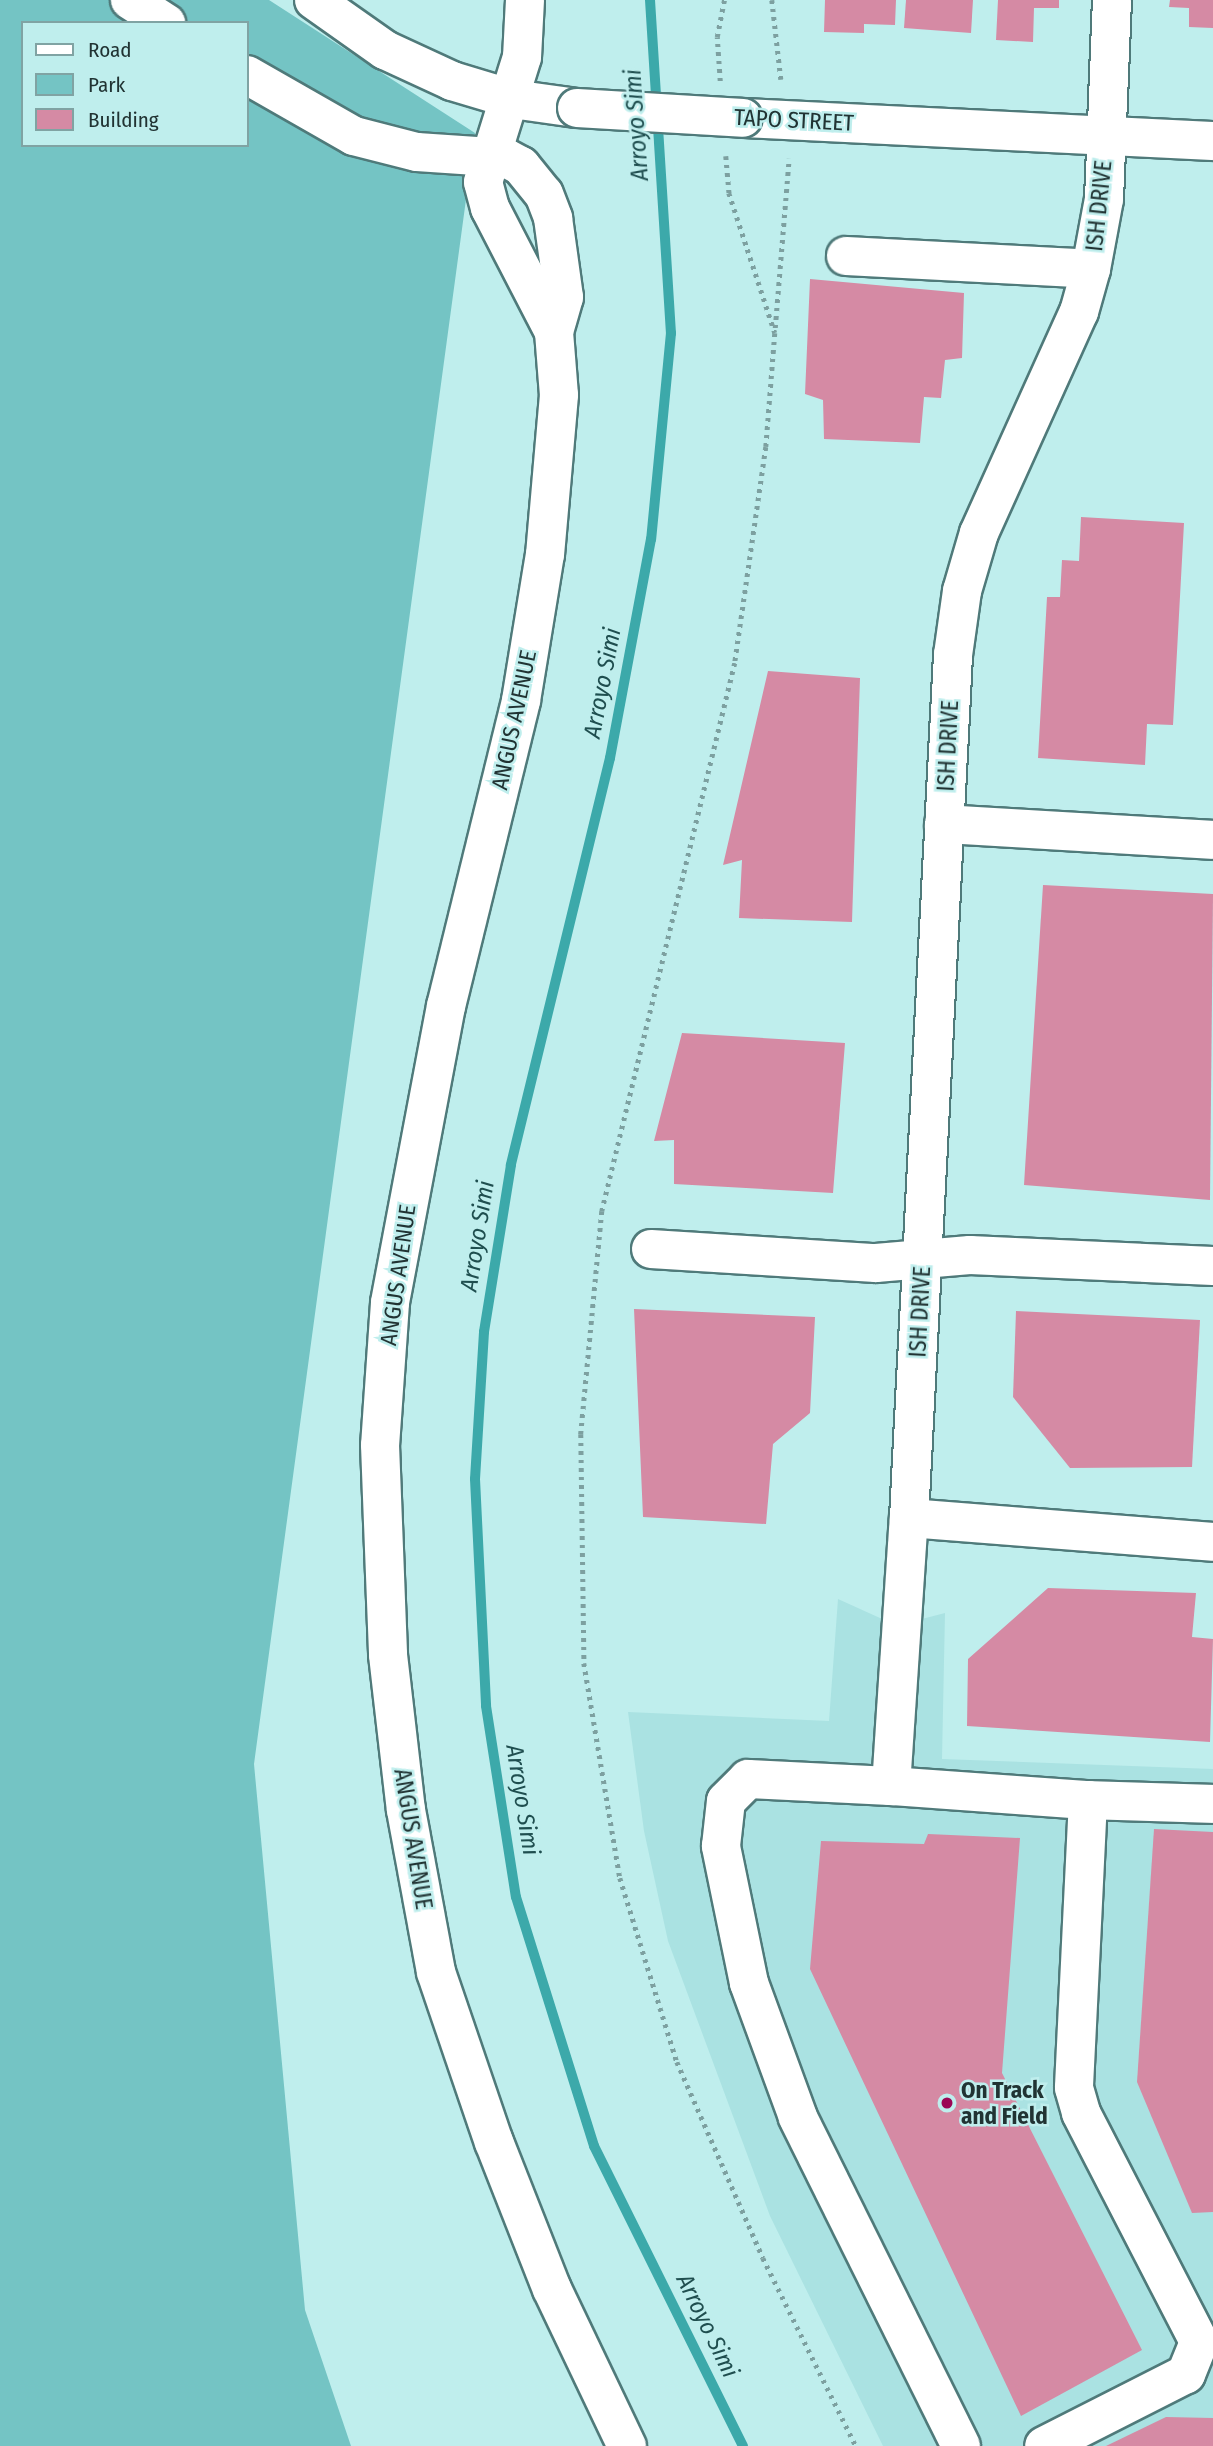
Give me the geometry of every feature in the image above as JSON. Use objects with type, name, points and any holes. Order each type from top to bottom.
[{"type":"street","points":[[130,0],[163,21]]},
{"type":"street","name":"TAPO STREET","points":[[314,0],[385,50],[452,81],[512,99],[577,108],[743,118],[1213,141]]},
{"type":"street","name":"ANGUS AVENUE","points":[[525,0],[522,57],[512,99],[488,157],[483,182],[490,208],[554,332],[559,395],[545,554],[522,701],[446,1006],[414,1164],[390,1303],[380,1445],[388,1656],[406,1810],[436,1972],[494,2143],[551,2289],[627,2446]]},
{"type":"street","name":"ISH DRIVE","points":[[891,1786],[909,1518],[944,824],[962,591],[979,533],[1074,322],[1091,269],[1104,199],[1112,0]]},
{"type":"street","points":[[248,76],[354,136],[416,152],[488,157],[521,166],[548,206],[564,297],[554,332]]},
{"type":"street","points":[[846,256],[1091,269]]},
{"type":"street","points":[[944,824],[1213,840]]},
{"type":"street","points":[[651,1250],[876,1263],[970,1255],[1213,1266]]},
{"type":"street","points":[[909,1518],[1213,1542]]},
{"type":"street","points":[[961,2446],[798,2117],[749,1983],[721,1846],[726,1801],[748,1779],[1088,1800],[1213,1804]]},
{"type":"street","points":[[1044,2446],[1186,2374],[1199,2342],[1081,2113],[1074,2088],[1088,1800]]},
{"type":"path","points":[[772,0],[781,79]]},
{"type":"path","points":[[775,332],[789,158]]},
{"type":"shaded area","points":[[838,1599],[880,1618],[918,1620],[945,1613],[942,1759],[1213,1769],[1213,2446],[883,2446],[770,2216],[668,1941],[644,1831],[628,1712],[829,1721]]},
{"type":"green space","points":[[0,0],[269,0],[475,133],[254,1764],[305,2310],[351,2446],[0,2446]]},
{"type":"building","points":[[825,0],[896,0],[895,25],[864,24],[864,33],[824,32]]},
{"type":"building","points":[[906,0],[973,0],[971,33],[904,28]]},
{"type":"building","points":[[998,0],[1059,0],[1059,8],[1034,8],[1033,42],[996,40]]},
{"type":"building","points":[[1170,0],[1213,0],[1213,28],[1189,27],[1189,8],[1169,7]]},
{"type":"building","points":[[810,279],[964,293],[962,358],[945,360],[941,398],[924,397],[920,443],[824,439],[823,400],[805,394]]},
{"type":"building","points":[[1081,517],[1184,523],[1173,725],[1147,724],[1145,765],[1038,758],[1047,597],[1060,597],[1062,560],[1079,561]]},
{"type":"building","points":[[768,671],[860,678],[852,922],[739,918],[742,860],[723,865]]},
{"type":"building","points":[[1043,885],[1213,894],[1210,1200],[1024,1185]]},
{"type":"building","points":[[682,1033],[845,1043],[833,1193],[674,1184],[674,1140],[654,1141]]},
{"type":"building","points":[[634,1309],[815,1317],[810,1413],[773,1444],[766,1524],[643,1517]]},
{"type":"building","points":[[1016,1311],[1200,1320],[1192,1467],[1070,1468],[1013,1397]]},
{"type":"building","points":[[1048,1588],[1196,1593],[1192,1637],[1213,1639],[1210,1742],[967,1726],[968,1659]]},
{"type":"building","points":[[1154,1829],[1213,1832],[1213,2212],[1192,2213],[1137,2082]]},
{"type":"building","points":[[928,1834],[1020,1838],[1002,2073],[1142,2350],[1021,2416],[810,1969],[821,1841],[924,1844]]},
{"type":"building","points":[[1166,2417],[1213,2418],[1213,2446],[1106,2446]]},
{"type":"waterway","name":"Arroyo Simi","points":[[650,0],[671,333],[651,539],[610,758],[511,1165],[484,1332],[475,1479],[486,1706],[516,1897],[594,2146],[743,2446]]},
{"type":"place","name":"On Track and Field","points":[[947,2103]]}]
